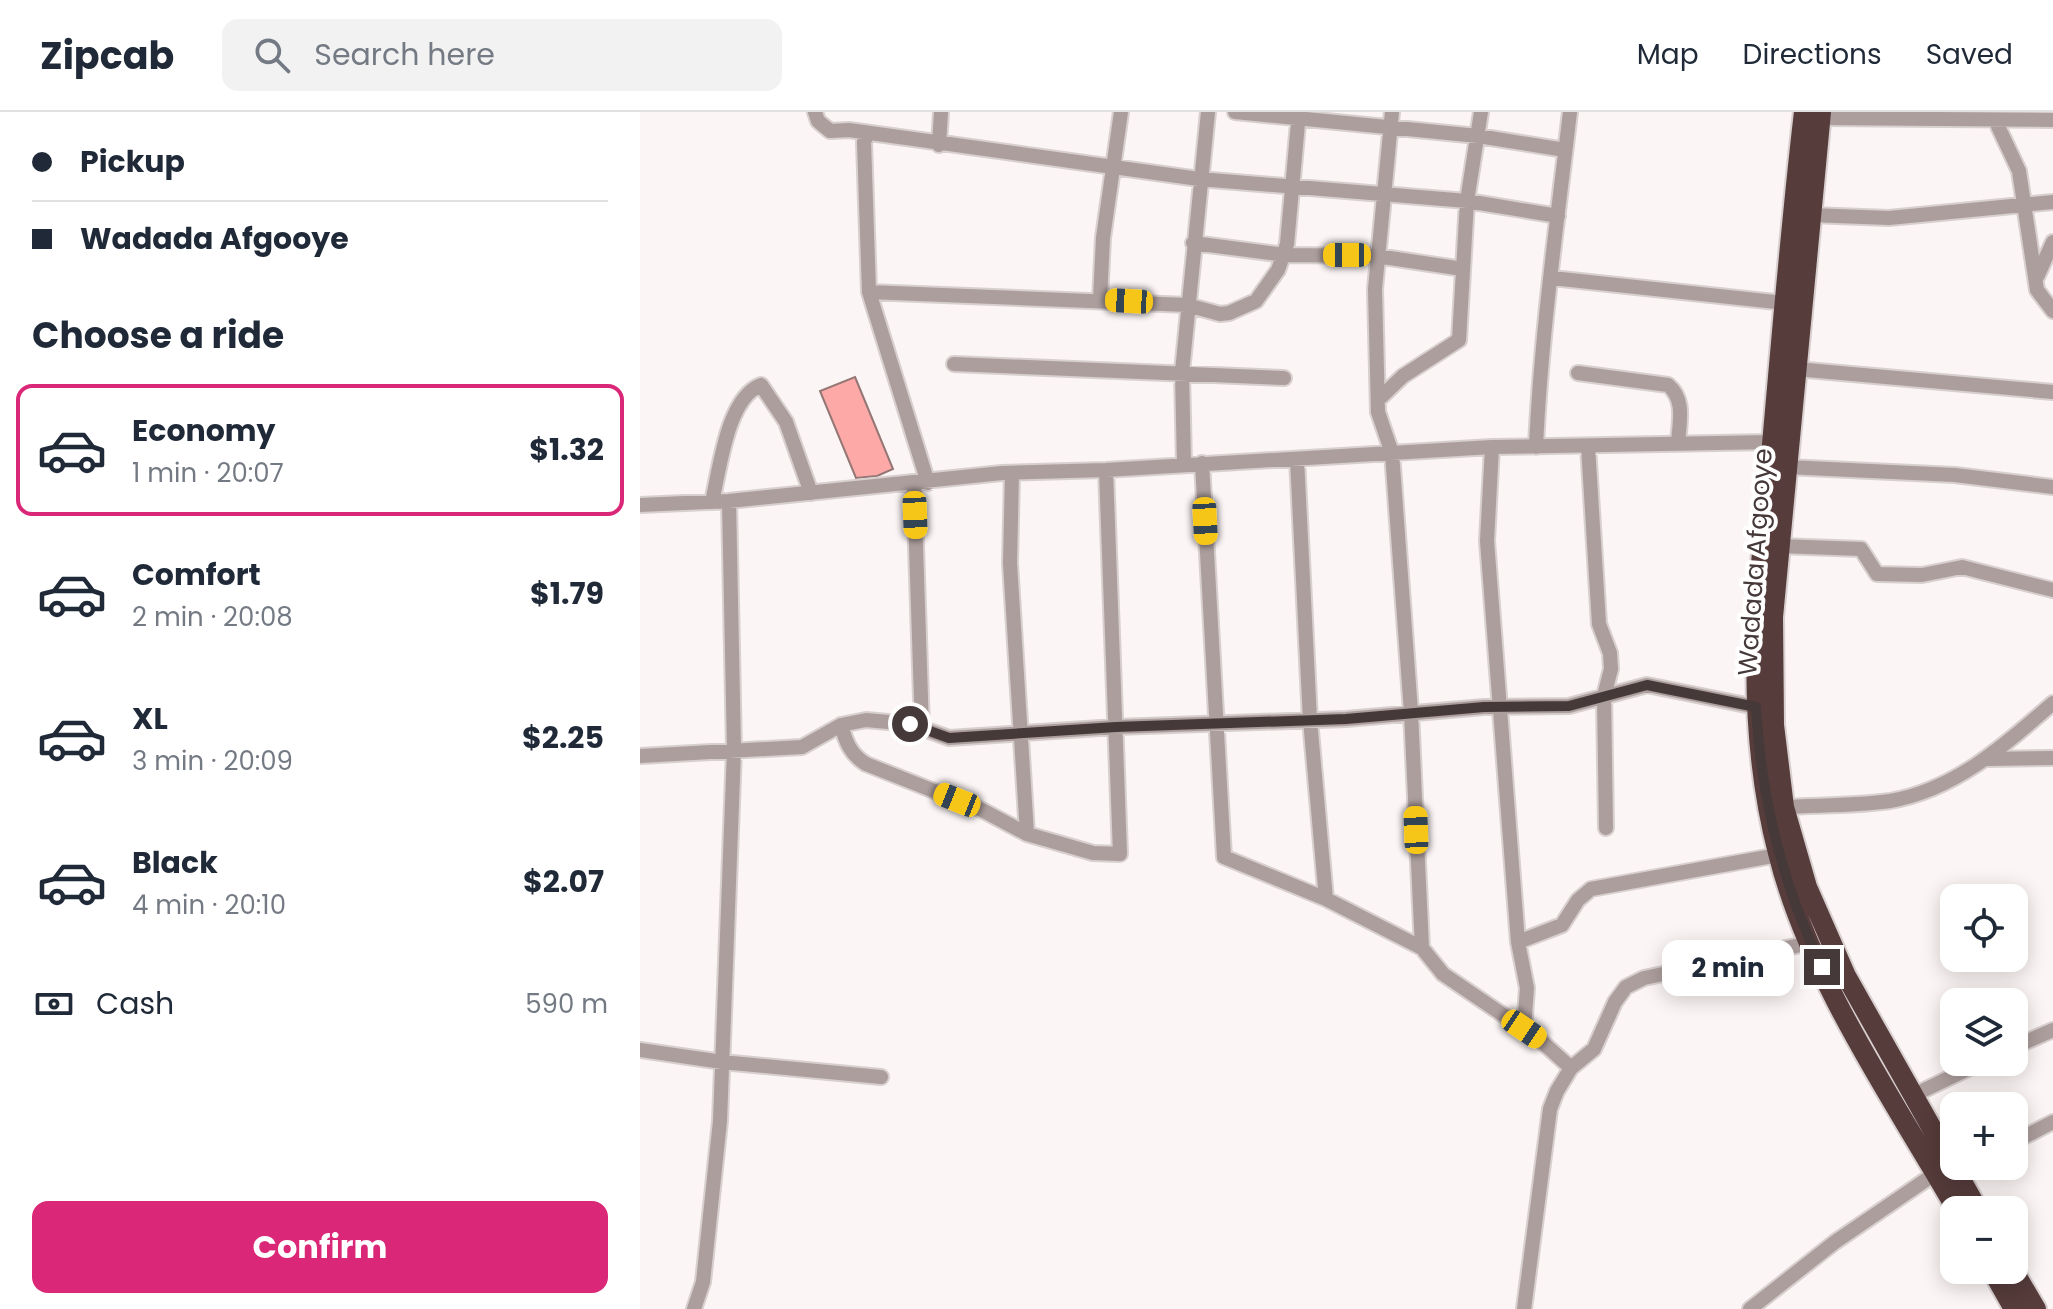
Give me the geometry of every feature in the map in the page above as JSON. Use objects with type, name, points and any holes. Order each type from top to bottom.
[{"type":"highway","name":"Wadada Afgooye","points":[[1815,114],[1811,215],[1779,546],[1772,681],[1784,807],[1794,851],[1821,925],[1940,1146]]},
{"type":"highway","name":"Wadada Afgooye","points":[[1815,114],[1785,303],[1756,611],[1758,753],[1778,855],[1810,943],[1855,1034],[1940,1153]]},
{"type":"highway","points":[[2000,1284],[2014,1309]]},
{"type":"highway","points":[[2021,1284],[2036,1309]]},
{"type":"street","points":[[815,112],[818,121],[830,131],[1199,179],[1467,201],[1558,216]]},
{"type":"street","points":[[939,145],[941,112]]},
{"type":"street","points":[[1100,300],[1111,167],[1121,112]]},
{"type":"street","points":[[1184,465],[1182,372],[1208,112]]},
{"type":"street","points":[[1235,112],[1478,136],[1565,150]]},
{"type":"street","points":[[1392,112],[1377,256],[1378,400],[1381,425],[1392,453],[1411,712],[1422,948]]},
{"type":"street","points":[[1378,400],[1403,376],[1459,340],[1467,201],[1481,112]]},
{"type":"street","points":[[1536,447],[1538,384],[1570,112]]},
{"type":"street","points":[[1815,114],[2053,120]]},
{"type":"street","points":[[869,292],[1187,305],[1220,314],[1246,306],[1268,284],[1285,255],[1299,116]]},
{"type":"street","points":[[1988,118],[2019,171],[2035,281],[2053,311]]},
{"type":"street","points":[[867,135],[864,142],[869,292],[921,483],[922,729]]},
{"type":"street","points":[[1811,215],[1889,218],[2053,202]]},
{"type":"street","points":[[2035,281],[2053,242]]},
{"type":"street","points":[[1193,243],[1285,255],[1377,256],[1463,269]]},
{"type":"street","points":[[1552,278],[1785,303]]},
{"type":"street","points":[[954,364],[1284,378]]},
{"type":"street","points":[[1796,369],[2053,392]]},
{"type":"street","points":[[1578,373],[1668,385],[1676,392],[1680,403],[1678,444]]},
{"type":"street","points":[[712,502],[736,407],[749,390],[761,385],[786,422],[811,493]]},
{"type":"street","points":[[640,505],[729,501],[1012,473],[1492,447],[1772,442]]},
{"type":"street","points":[[1588,446],[1599,624],[1610,653],[1611,669],[1604,696],[1606,828]]},
{"type":"street","points":[[1492,447],[1487,541],[1518,942],[1527,988],[1524,1029]]},
{"type":"street","points":[[1297,459],[1310,720],[1326,899]]},
{"type":"street","points":[[1202,463],[1224,857],[1326,899],[1422,948],[1443,974],[1524,1029],[1571,1068]]},
{"type":"street","points":[[1787,467],[1955,475],[2053,487]]},
{"type":"street","points":[[841,725],[846,744],[856,758],[982,810],[1027,834],[1093,853],[1120,854],[1106,470]]},
{"type":"street","points":[[1012,473],[1010,563],[1018,734],[1027,834]]},
{"type":"street","points":[[694,1309],[703,1282],[720,1121],[734,750],[729,501]]},
{"type":"street","points":[[1779,546],[1861,549],[1877,574],[1922,575],[1962,567],[2053,590]]},
{"type":"street","points":[[640,756],[802,747],[841,725],[876,720],[910,724],[949,738],[1499,707],[1569,706],[1647,685],[1756,707]]},
{"type":"street","points":[[1784,807],[1889,801],[1920,793],[1988,759],[2053,703]]},
{"type":"street","points":[[1988,759],[2053,758]]},
{"type":"street","points":[[1518,942],[1562,925],[1578,900],[1591,889],[1778,855]]},
{"type":"street","points":[[1524,1309],[1550,1109],[1571,1068],[1594,1049],[1615,1002],[1637,981],[1810,943]]},
{"type":"street","points":[[2028,1041],[2053,1030]]},
{"type":"street","points":[[640,1050],[722,1062],[881,1077]]},
{"type":"street","points":[[1914,1095],[1953,1076]]},
{"type":"street","points":[[2028,1135],[2053,1122]]},
{"type":"street","points":[[1750,1309],[1848,1233],[1940,1179]]},
{"type":"building","points":[[855,377],[893,469],[877,476],[856,478],[820,391]]},
{"type":"route","points":[[910,724],[949,738],[1116,727],[1346,719],[1484,707],[1569,706],[1632,686],[1647,685],[1756,707],[1758,753],[1778,855],[1793,901],[1822,967]]}]
